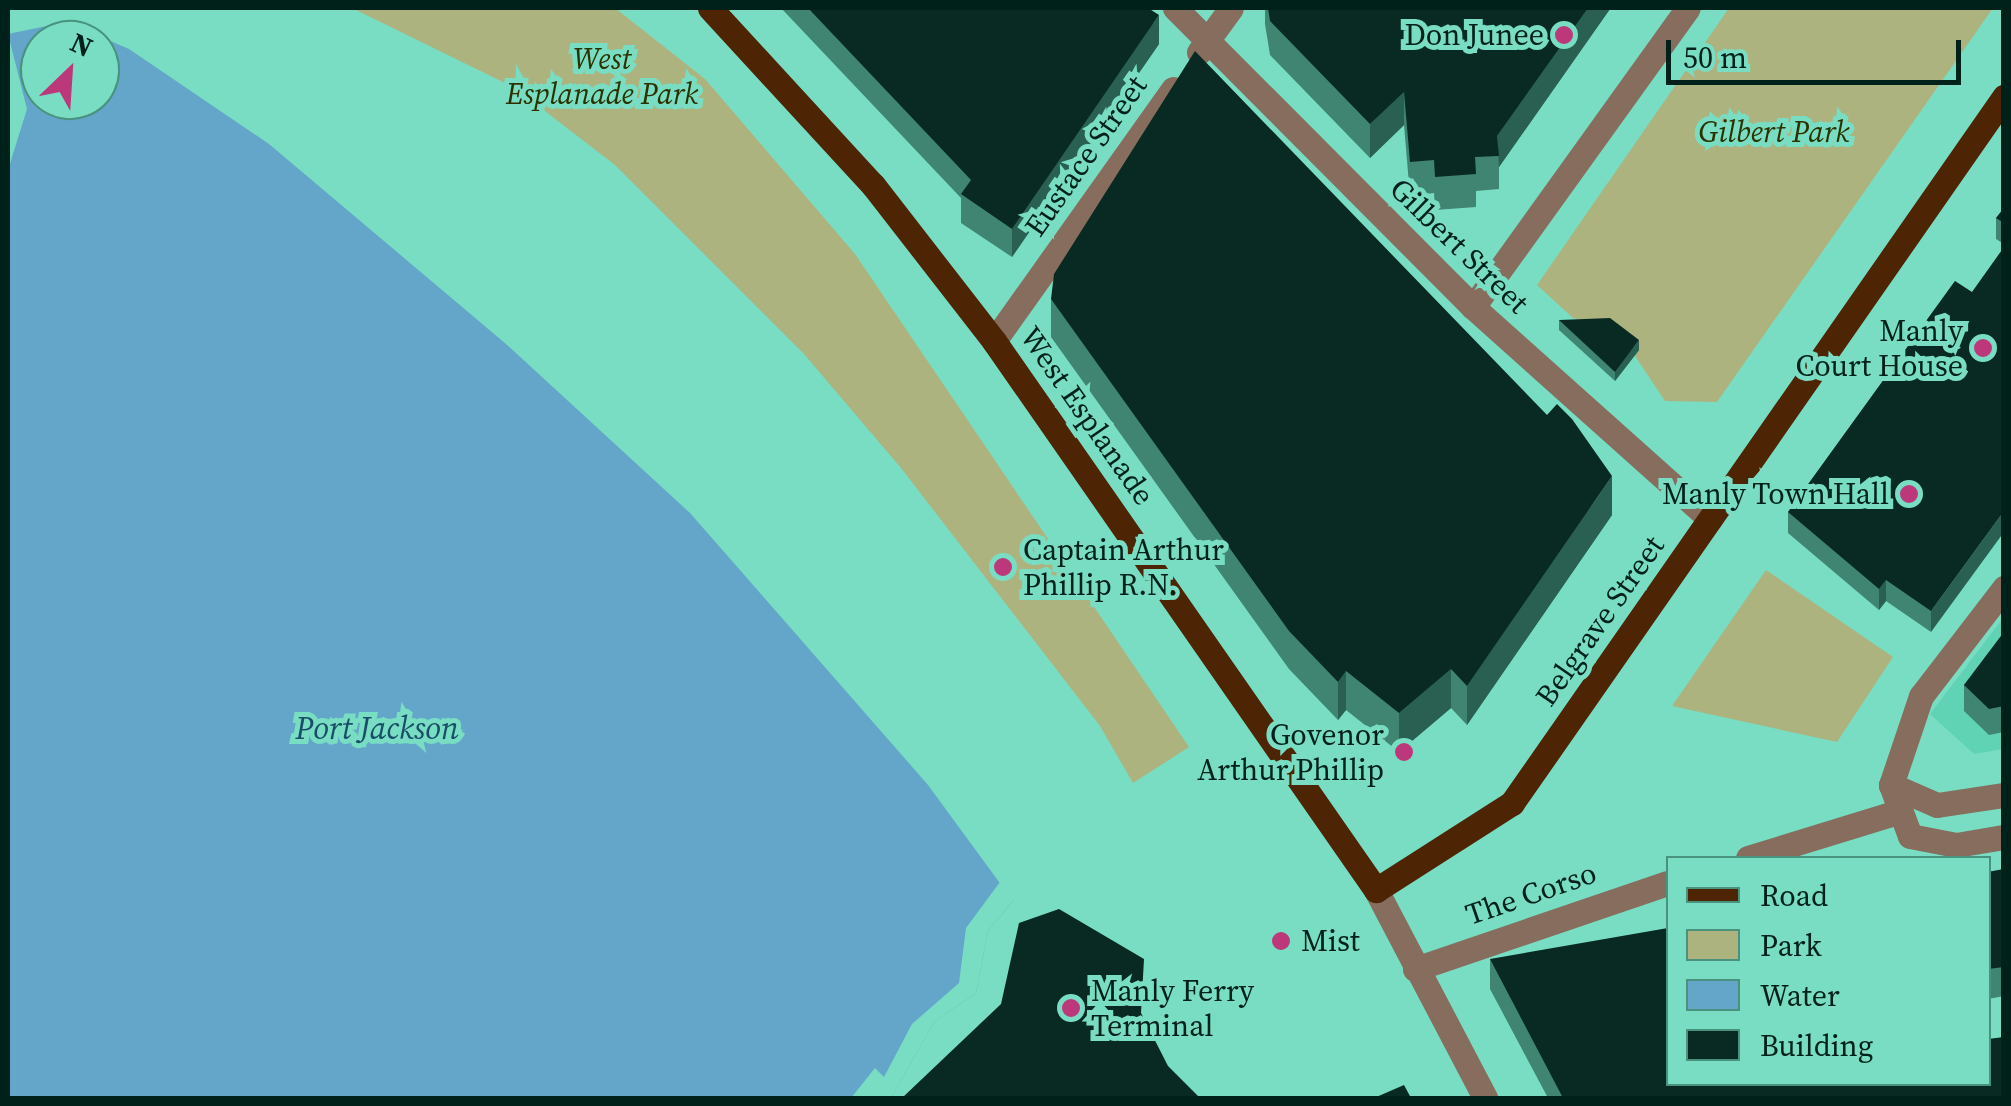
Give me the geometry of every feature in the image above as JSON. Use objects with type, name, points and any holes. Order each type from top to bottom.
[{"type":"main road","name":"West Esplanade","points":[[710,8],[873,185],[994,341],[1376,890]]},
{"type":"main road","name":"Belgrave Street","points":[[1376,890],[1512,803],[2004,97]]},
{"type":"street","name":"Gilbert Street","points":[[1174,8],[1473,308],[1710,519]]},
{"type":"street","name":"Eustace Street","points":[[994,341],[1231,8]]},
{"type":"street","points":[[1473,308],[1688,8]]},
{"type":"street","points":[[2004,588],[1921,696],[1891,785],[1894,813],[1910,836],[1932,844],[2004,837]]},
{"type":"street","points":[[1891,785],[1937,806],[2004,795]]},
{"type":"street","points":[[1754,856],[1894,813]]},
{"type":"street","name":"The Corso","points":[[1415,969],[1666,884]]},
{"type":"street","points":[[1376,890],[1485,1098]]},
{"type":"shaded area","points":[[2003,618],[2003,749],[1974,754],[1930,714]]},
{"type":"green space","name":"West Esplanade Park","points":[[352,8],[615,8],[705,79],[855,254],[1189,747],[1133,783],[1100,726],[901,468],[804,354],[615,165],[515,88]]},
{"type":"green space","name":"Gilbert Park","points":[[1729,8],[1993,8],[1717,402],[1665,401],[1617,329],[1573,318],[1537,285]]},
{"type":"green space","points":[[1766,570],[1893,657],[1837,742],[1672,706]]},
{"type":"water","name":"Port Jackson","points":[[20,32],[20,81],[8,34]]},
{"type":"water","name":"Port Jackson","points":[[120,45],[129,49],[269,144],[506,344],[690,513],[928,785],[1013,901],[988,931],[976,993],[934,1022],[891,1098],[8,1098],[8,170],[24,120],[120,120]]},
{"type":"pier","points":[[1000,882],[1016,897],[988,931],[976,993],[934,1022],[891,1098],[851,1098],[875,1068],[884,1077],[912,1024],[959,983],[966,928]]},
{"type":"building","points":[[808,8],[1148,8],[1159,15],[1012,229],[961,194],[971,180]]},
{"type":"building","points":[[1268,8],[1588,8],[1497,136],[1499,156],[1475,157],[1476,174],[1435,177],[1434,160],[1410,162],[1404,92],[1370,124],[1270,21]]},
{"type":"building","points":[[1195,51],[1547,415],[1557,404],[1572,419],[1612,476],[1467,686],[1451,669],[1399,713],[1346,671],[1338,682],[1289,631],[1051,299],[1054,274]]},
{"type":"building","name":"Manly Town Hall","points":[[2004,247],[2004,511],[1931,611],[1886,580],[1879,589],[1788,512],[1955,281],[1972,292]]},
{"type":"building","points":[[1610,318],[1639,340],[1615,372],[1559,320]]},
{"type":"building","points":[[2004,632],[2004,706],[1989,709],[1964,685]]},
{"type":"building","points":[[2004,869],[2004,967],[1991,969],[1991,871]]},
{"type":"building","name":"Manly Ferry Terminal","points":[[1059,909],[1144,959],[1141,1013],[1168,1066],[1200,1098],[902,1098],[1001,1004],[1019,923]]},
{"type":"building","points":[[1666,928],[1666,1086],[1991,1086],[1991,1039],[2004,1037],[2004,1098],[1563,1098],[1490,959]]},
{"type":"building","points":[[1404,1085],[1411,1098],[1374,1098]]},
{"type":"place","name":"Don Junee","points":[[1564,35]]},
{"type":"place","name":"Manly Court House","points":[[1983,348]]},
{"type":"place","name":"Manly Town Hall","points":[[1909,494]]},
{"type":"place","name":"Captain Arthur Phillip R.N.","points":[[1003,567]]},
{"type":"place","name":"Govenor Arthur Phillip","points":[[1404,752]]},
{"type":"place","name":"Mist","points":[[1281,941]]},
{"type":"place","name":"Manly Ferry Terminal","points":[[1071,1008]]}]
